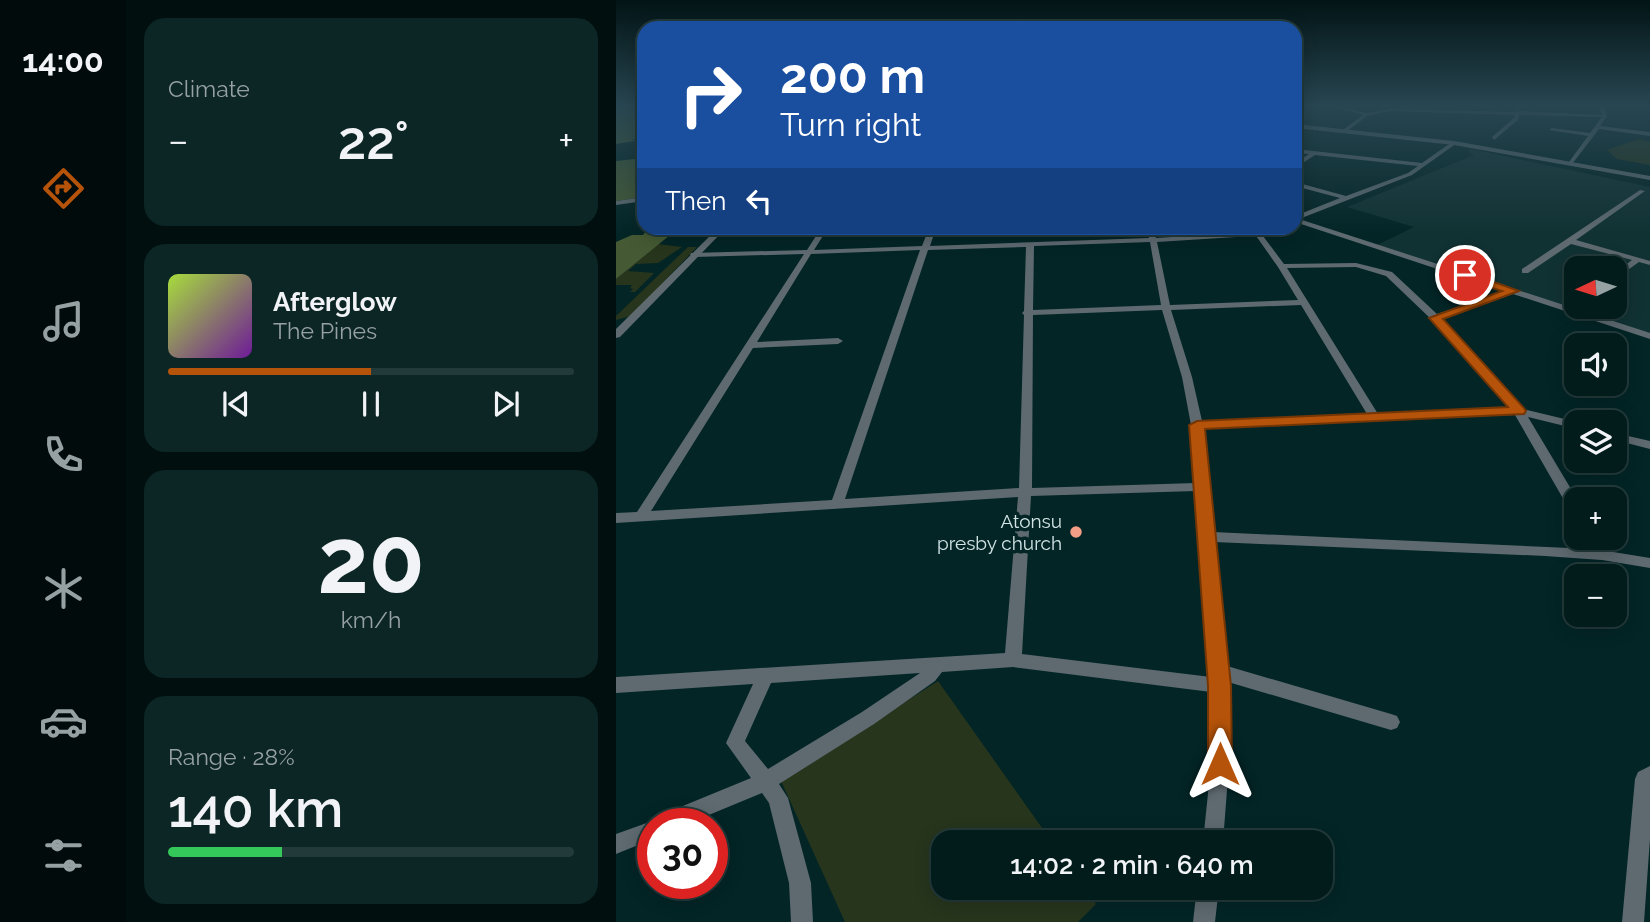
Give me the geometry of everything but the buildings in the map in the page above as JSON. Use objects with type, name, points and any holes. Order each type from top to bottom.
[{"type":"street","points":[[1302,216],[1410,174],[1446,149]]},
{"type":"street","points":[[1491,149],[1650,178]]},
{"type":"street","points":[[1572,162],[1581,149]]},
{"type":"street","points":[[1302,152],[1424,165]]},
{"type":"street","points":[[1302,161],[1314,153]]},
{"type":"street","points":[[1302,186],[1347,198]]},
{"type":"street","points":[[1524,271],[1643,191]]},
{"type":"street","points":[[616,203],[637,200]]},
{"type":"street","points":[[1302,221],[1650,336]]},
{"type":"street","points":[[616,335],[715,235]]},
{"type":"street","points":[[641,516],[820,235]]},
{"type":"street","points":[[837,504],[929,235]]},
{"type":"street","points":[[694,255],[1030,246],[1141,235]]},
{"type":"street","points":[[1151,235],[1166,308],[1187,377],[1197,425],[1218,678],[1220,764],[1214,830]]},
{"type":"street","points":[[1265,235],[1375,418]]},
{"type":"street","points":[[1570,241],[1649,262]]},
{"type":"street","points":[[1013,660],[1026,492],[1030,246]]},
{"type":"street","points":[[1628,267],[1637,260]]},
{"type":"street","points":[[1282,266],[1343,264],[1381,270],[1389,274],[1435,318],[1519,411],[1564,489]]},
{"type":"street","points":[[1435,318],[1513,291]]},
{"type":"street","points":[[1027,313],[1304,302]]},
{"type":"street","points":[[750,345],[838,341]]},
{"type":"street","points":[[1197,425],[1519,411],[1564,423]]},
{"type":"street","points":[[1627,439],[1650,445]]},
{"type":"street","points":[[616,518],[1026,492],[1201,487]]},
{"type":"street","points":[[1206,537],[1602,555],[1650,563]]},
{"type":"street","points":[[1599,550],[1602,555]]},
{"type":"street","points":[[616,685],[1013,660],[1218,678],[1391,722]]},
{"type":"street","points":[[702,808],[765,782],[868,718],[929,676],[937,665]]},
{"type":"street","points":[[765,676],[735,743],[778,798],[800,883],[802,922]]},
{"type":"street","points":[[1633,922],[1644,787],[1645,779],[1650,775]]},
{"type":"street","points":[[616,844],[637,835]]},
{"type":"street","points":[[1204,922],[1207,900]]},
{"type":"shaded area","points":[[1471,149],[1650,187],[1650,334],[1604,319],[1628,318],[1628,256],[1564,256],[1564,306],[1377,245],[1414,227],[1347,207],[1474,155],[1468,152]]},
{"type":"green space","points":[[1650,149],[1650,165],[1617,159],[1607,150]]},
{"type":"green space","points":[[637,159],[637,198],[616,201],[616,161]]},
{"type":"green space","points":[[637,235],[670,235],[616,279],[616,242]]},
{"type":"green space","points":[[658,244],[682,247],[658,263],[636,264],[628,271],[654,273],[635,292],[630,292],[632,285],[616,285],[616,279]]},
{"type":"green space","points":[[688,247],[697,247],[631,316],[616,320],[616,316]]},
{"type":"green space","points":[[938,681],[1044,830],[931,830],[931,900],[1093,900],[1096,904],[1078,922],[845,922],[781,781]]},
{"type":"place","name":"Atonsu presby church","points":[[1076,532]]},
{"type":"route","points":[[1220,764],[1220,686],[1205,544],[1197,425],[1519,411],[1435,318],[1513,291],[1465,275]]}]
